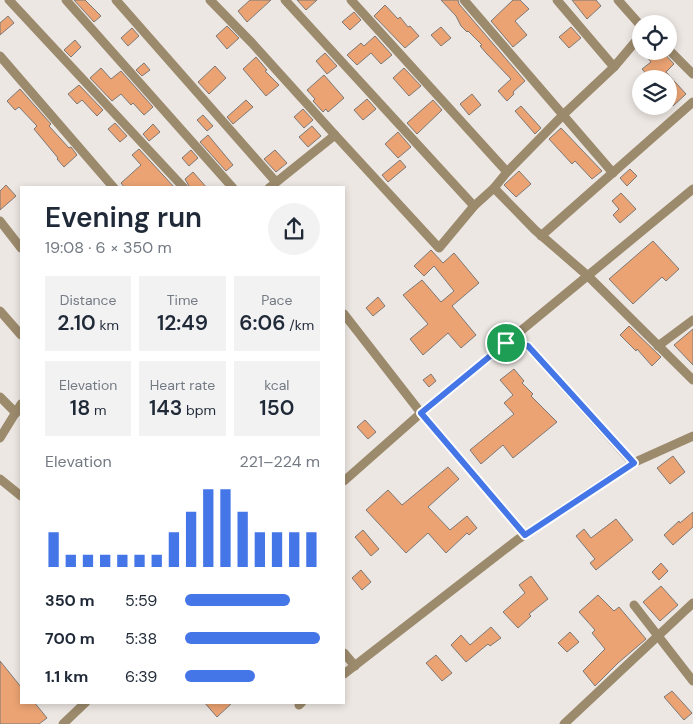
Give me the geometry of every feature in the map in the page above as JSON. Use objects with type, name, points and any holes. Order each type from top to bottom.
[{"type":"street","points":[[9,0],[182,186]]},
{"type":"street","points":[[66,0],[231,186]]},
{"type":"street","points":[[116,0],[273,185],[335,135]]},
{"type":"street","points":[[210,0],[252,43],[439,248],[474,206],[494,188],[507,172],[564,114],[614,67],[632,46]]},
{"type":"street","points":[[285,0],[474,206]]},
{"type":"street","points":[[351,0],[507,172]]},
{"type":"street","points":[[464,0],[613,173]]},
{"type":"street","points":[[556,0],[614,67]]},
{"type":"street","points":[[618,0],[632,16]]},
{"type":"street","points":[[0,56],[112,186]]},
{"type":"street","points":[[677,58],[693,74]]},
{"type":"street","points":[[541,236],[693,102]]},
{"type":"street","points":[[494,188],[541,236],[588,276],[693,380]]},
{"type":"street","points":[[345,480],[421,413],[693,189]]},
{"type":"street","points":[[0,221],[20,247]]},
{"type":"street","points":[[0,311],[20,334]]},
{"type":"street","points":[[345,315],[421,413],[525,535]]},
{"type":"street","points":[[658,346],[693,320]]},
{"type":"street","points":[[506,343],[528,346],[634,463]]},
{"type":"street","points":[[0,396],[16,413]]},
{"type":"street","points":[[0,438],[20,406]]},
{"type":"street","points":[[345,673],[525,535],[634,463],[693,436]]},
{"type":"street","points":[[0,479],[20,495]]},
{"type":"street","points":[[564,724],[693,603]]},
{"type":"street","points":[[634,605],[693,681]]},
{"type":"street","points":[[345,654],[355,666]]},
{"type":"street","points":[[63,724],[84,704]]},
{"type":"building","points":[[74,0],[85,0],[101,16],[94,22]]},
{"type":"building","points":[[250,0],[271,0],[247,22],[238,11]]},
{"type":"building","points":[[297,0],[317,0],[306,10]]},
{"type":"building","points":[[441,0],[458,0],[459,4],[525,81],[513,92],[514,94],[507,101],[498,91],[511,79],[480,46],[482,45],[461,26],[456,16]]},
{"type":"building","points":[[513,0],[520,0],[529,9],[515,21],[527,35],[513,47],[491,21]]},
{"type":"building","points":[[572,0],[596,0],[601,6],[587,19]]},
{"type":"building","points":[[385,5],[398,19],[400,17],[419,36],[405,48],[374,16]]},
{"type":"building","points":[[354,12],[361,20],[350,30],[342,22]]},
{"type":"building","points":[[8,16],[14,23],[0,35],[0,23]]},
{"type":"building","points":[[227,26],[239,38],[227,49],[216,36]]},
{"type":"building","points":[[441,27],[451,38],[441,46],[431,35]]},
{"type":"building","points":[[571,27],[581,38],[569,48],[559,37]]},
{"type":"building","points":[[132,28],[139,36],[128,46],[121,38]]},
{"type":"building","points":[[375,36],[392,55],[381,64],[371,53],[357,65],[347,55],[361,43],[364,46]]},
{"type":"building","points":[[75,40],[81,47],[71,57],[64,50]]},
{"type":"building","points":[[325,53],[337,66],[327,74],[316,61]]},
{"type":"building","points":[[256,57],[267,70],[265,71],[279,85],[266,96],[243,69]]},
{"type":"building","points":[[649,60],[670,60],[674,64],[668,70],[642,69],[651,62]]},
{"type":"building","points":[[144,63],[150,70],[142,76],[136,70]]},
{"type":"building","points":[[215,66],[226,78],[209,94],[198,82]]},
{"type":"building","points":[[101,68],[111,79],[121,71],[153,107],[144,115],[121,94],[112,101],[90,78]]},
{"type":"building","points":[[404,68],[421,86],[409,96],[393,78]]},
{"type":"building","points":[[324,75],[344,98],[328,112],[326,109],[323,112],[313,101],[315,99],[307,90]]},
{"type":"building","points":[[677,84],[686,94],[677,102]]},
{"type":"building","points":[[79,85],[103,110],[97,116],[82,100],[77,104],[68,94]]},
{"type":"building","points":[[20,89],[51,124],[49,126],[77,155],[64,167],[34,129],[37,126],[19,107],[15,110],[7,101]]},
{"type":"building","points":[[472,94],[481,105],[469,115],[460,104]]},
{"type":"building","points":[[367,99],[376,109],[363,120],[354,110]]},
{"type":"building","points":[[246,100],[253,107],[233,124],[227,117]]},
{"type":"building","points":[[433,100],[442,110],[417,134],[407,123]]},
{"type":"building","points":[[521,106],[541,128],[535,134],[515,111]]},
{"type":"building","points":[[303,109],[313,120],[304,128],[294,117]]},
{"type":"building","points":[[203,115],[213,126],[207,131],[197,120]]},
{"type":"building","points":[[115,123],[127,136],[120,142],[108,129]]},
{"type":"building","points":[[153,124],[160,132],[149,141],[143,134]]},
{"type":"building","points":[[312,126],[321,136],[308,147],[299,137]]},
{"type":"building","points":[[561,128],[602,171],[592,179],[575,161],[572,164],[549,139]]},
{"type":"building","points":[[398,132],[411,147],[398,158],[385,144]]},
{"type":"building","points":[[208,135],[233,165],[226,171],[200,142]]},
{"type":"building","points":[[139,149],[173,186],[123,186],[121,183],[141,165],[132,155]]},
{"type":"building","points":[[191,150],[198,158],[189,166],[182,158]]},
{"type":"building","points":[[275,150],[287,163],[276,172],[264,159]]},
{"type":"building","points":[[400,160],[406,167],[388,182],[382,175]]},
{"type":"building","points":[[630,169],[637,176],[627,186],[620,178]]},
{"type":"building","points":[[519,171],[531,184],[516,197],[504,185]]},
{"type":"building","points":[[193,172],[205,186],[189,186],[185,179]]},
{"type":"building","points":[[6,185],[16,196],[0,210],[0,191]]},
{"type":"building","points":[[621,193],[636,209],[620,223],[613,215],[619,209],[612,201]]},
{"type":"building","points":[[653,241],[679,269],[666,281],[662,277],[633,304],[609,279]]},
{"type":"building","points":[[431,250],[443,263],[454,253],[479,283],[452,306],[476,335],[461,348],[448,333],[423,355],[410,339],[428,324],[403,295],[422,280],[441,302],[454,291],[434,266],[424,276],[414,266]]},
{"type":"building","points":[[378,297],[385,306],[373,316],[366,308]]},
{"type":"building","points":[[629,326],[661,357],[652,366],[637,349],[636,351],[620,335]]},
{"type":"building","points":[[693,329],[693,365],[674,345]]},
{"type":"building","points":[[514,369],[524,381],[522,383],[533,394],[531,396],[557,422],[513,458],[503,445],[481,464],[470,450],[514,414],[504,403],[513,395],[500,380]]},
{"type":"building","points":[[431,374],[436,381],[429,387],[423,380]]},
{"type":"building","points":[[365,420],[376,432],[368,439],[357,427]]},
{"type":"building","points":[[673,456],[685,472],[670,484],[657,468]]},
{"type":"building","points":[[448,467],[459,479],[428,507],[450,530],[467,516],[477,528],[469,535],[467,533],[446,553],[428,533],[406,553],[366,510],[388,490],[402,505]]},
{"type":"building","points":[[693,512],[693,527],[673,545],[664,535],[679,521],[680,523]]},
{"type":"building","points":[[616,519],[633,540],[596,570],[590,563],[595,559],[576,536],[584,529],[591,538]]},
{"type":"building","points":[[363,530],[379,549],[371,556],[355,537]]},
{"type":"building","points":[[661,563],[668,571],[659,580],[652,572]]},
{"type":"building","points":[[361,570],[371,582],[362,590],[352,578]]},
{"type":"building","points":[[531,576],[548,599],[529,614],[531,616],[518,628],[503,612],[525,593],[519,585]]},
{"type":"building","points":[[661,586],[678,605],[660,621],[643,602]]},
{"type":"building","points":[[598,595],[614,611],[619,607],[646,639],[595,686],[583,671],[605,649],[592,633],[595,630],[579,612]]},
{"type":"building","points":[[491,627],[501,638],[490,646],[488,644],[466,662],[451,645],[461,635],[470,645]]},
{"type":"building","points":[[570,632],[579,642],[567,652],[558,643]]},
{"type":"building","points":[[436,655],[452,673],[442,681],[426,663]]},
{"type":"building","points":[[0,661],[20,686],[20,704],[36,704],[47,718],[39,724],[0,724]]},
{"type":"building","points":[[672,691],[692,713],[684,720],[664,697]]},
{"type":"building","points":[[206,704],[231,704],[217,717]]},
{"type":"route","points":[[506,343],[528,346],[634,463],[525,535],[421,413],[506,343]]}]
